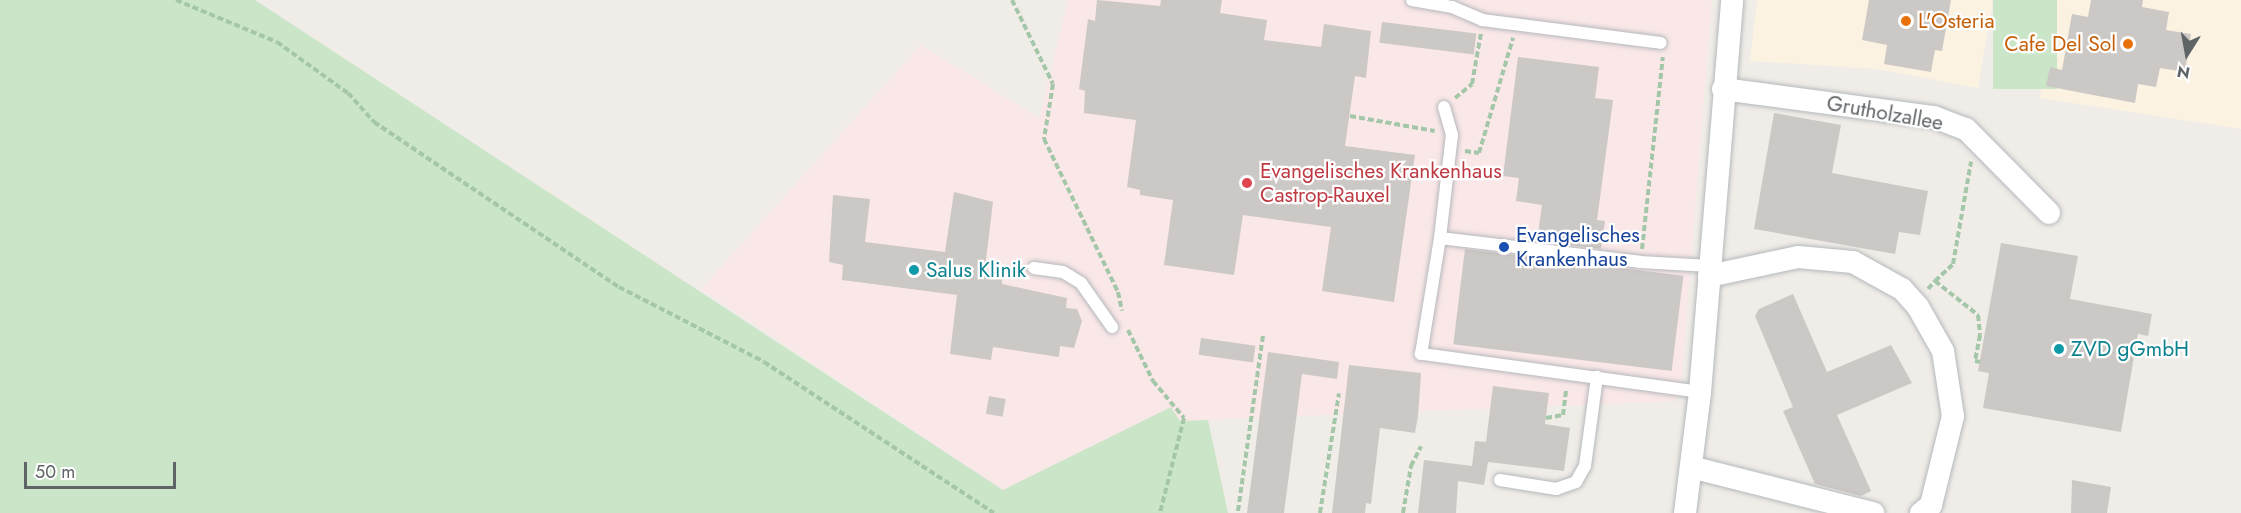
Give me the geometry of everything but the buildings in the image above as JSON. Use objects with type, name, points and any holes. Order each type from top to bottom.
[{"type":"street","points":[[1685,513],[1700,392],[1723,88],[1732,0]]},
{"type":"street","name":"Grutholzallee","points":[[1723,88],[1934,117],[1966,129],[2049,213]]},
{"type":"street","points":[[1709,271],[1798,257],[1852,262],[1902,290],[1915,303],[1934,330],[1943,351],[1950,376],[1953,416],[1931,505],[1921,513]]},
{"type":"street","points":[[1691,467],[1873,513]]},
{"type":"lane","points":[[1412,0],[1452,7],[1482,20],[1662,45]]},
{"type":"lane","points":[[1444,107],[1452,135],[1451,149],[1440,238],[1421,354],[1700,392]]},
{"type":"lane","points":[[1440,238],[1709,271]]},
{"type":"lane","points":[[1034,268],[1063,272],[1081,282],[1112,327]]},
{"type":"lane","points":[[1500,480],[1556,489],[1576,482],[1585,466],[1597,377]]},
{"type":"path","points":[[176,0],[277,42],[348,93],[374,122],[619,287],[764,362],[994,513]]},
{"type":"path","points":[[1012,0],[1053,84],[1044,139],[1118,292],[1124,321],[1153,381],[1184,418],[1160,513]]},
{"type":"path","points":[[1444,107],[1472,84],[1482,20]]},
{"type":"path","points":[[1451,149],[1479,153],[1513,38],[1525,39]]},
{"type":"path","points":[[1640,262],[1662,45]]},
{"type":"path","points":[[1350,116],[1452,135]]},
{"type":"path","points":[[1915,303],[1953,264],[1976,138]]},
{"type":"path","points":[[1935,281],[1978,315],[1980,335],[1975,361],[1980,362]]},
{"type":"path","points":[[1238,511],[1263,336]]},
{"type":"path","points":[[1546,418],[1563,415],[1569,373]]},
{"type":"path","points":[[1320,513],[1339,393]]},
{"type":"path","points":[[1403,513],[1411,466],[1421,446]]},
{"type":"shaded area","name":"Evangelisches Krankenhaus Castrop-Rauxel","points":[[1068,0],[1712,0],[1682,374],[1676,401],[1180,421],[1170,408],[1003,490],[701,289],[921,45],[1039,118]]},
{"type":"shaded area","points":[[1757,0],[1993,0],[1978,88],[1877,69],[1750,61]]},
{"type":"shaded area","points":[[2056,0],[2241,0],[2241,129],[2040,98]]},
{"type":"green space","points":[[0,0],[255,0],[1003,490],[1171,407],[1180,421],[1208,420],[1228,513],[0,513]]},
{"type":"green space","points":[[1993,0],[2057,0],[2057,89],[1993,89]]},
{"type":"place","name":"L'Osteria","points":[[1906,21]]},
{"type":"place","name":"Cafe Del Sol","points":[[2128,44]]},
{"type":"place","name":"Evangelisches Krankenhaus Castrop-Rauxel","points":[[1247,183]]},
{"type":"place","name":"Evangelisches Krankenhaus","points":[[1504,247]]},
{"type":"place","name":"Salus Klinik","points":[[914,270]]},
{"type":"place","name":"ZVD gGmbH","points":[[2059,349]]}]
